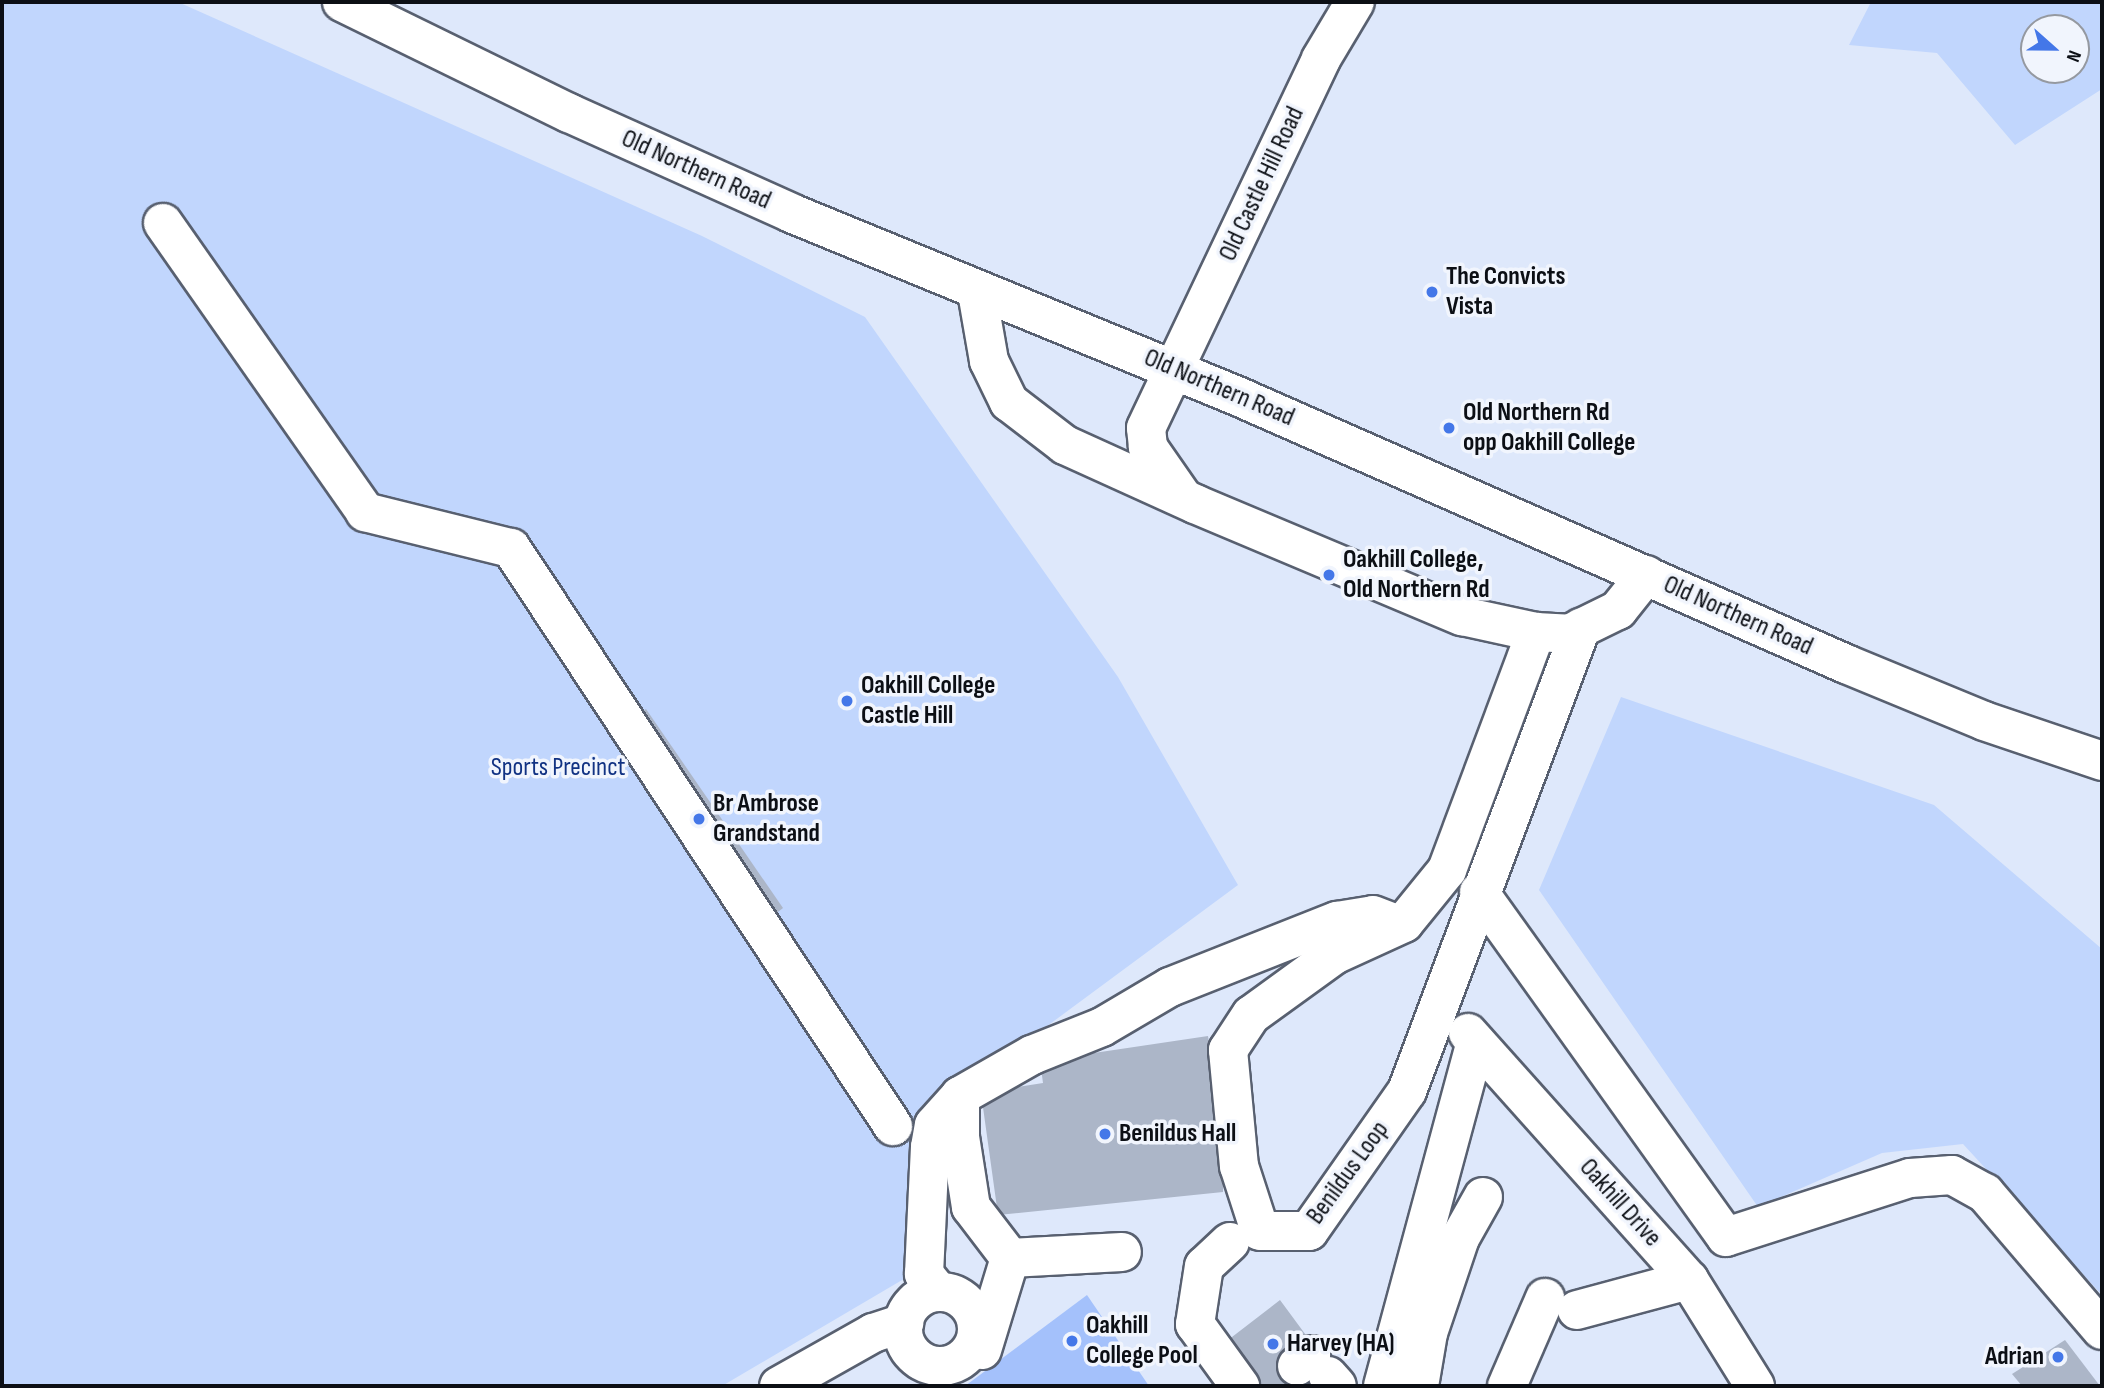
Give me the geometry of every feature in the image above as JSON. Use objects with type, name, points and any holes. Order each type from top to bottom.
[{"type":"street","name":"Old Northern Road","points":[[342,2],[569,113],[977,292],[1177,370],[1972,716],[2102,761]]},
{"type":"street","name":"Old Castle Hill Road","points":[[1184,498],[1157,464],[1148,447],[1146,428],[1177,370],[1321,59],[1355,2]]},
{"type":"street","points":[[163,223],[365,512],[511,548],[911,1133],[924,1274],[937,1290],[961,1297],[970,1306],[976,1316],[976,1341],[971,1352],[950,1365],[938,1367],[919,1363],[873,1333],[779,1386]]},
{"type":"street","points":[[977,292],[989,361],[1009,402],[1065,445],[1462,616],[1536,632],[1569,634],[1618,610],[1646,575]]},
{"type":"street","name":"Benildus Loop","points":[[1406,899],[1261,1007],[1228,1050],[1239,1166],[1260,1231],[1309,1231],[1407,1091],[1479,892],[1581,628]]},
{"type":"street","points":[[911,1133],[934,1125],[960,1096],[1032,1055],[1102,1027],[1170,987],[1325,926],[1373,915],[1406,899],[1447,870],[1536,632]]},
{"type":"street","points":[[1479,892],[1726,1237],[1910,1178],[1952,1175],[1985,1193],[2102,1330]]},
{"type":"street","name":"Oakhill Drive","points":[[1383,1386],[1422,1177],[1472,1038],[1689,1280],[1755,1386]]},
{"type":"street","points":[[960,1096],[960,1136],[971,1207],[1010,1258]]},
{"type":"street","points":[[1419,1386],[1428,1333],[1460,1238],[1483,1197]]},
{"type":"street","points":[[1230,1242],[1204,1266],[1195,1324],[1240,1386]]},
{"type":"street","points":[[1010,1258],[1122,1252]]},
{"type":"street","points":[[919,1363],[984,1349],[1010,1258]]},
{"type":"street","points":[[1507,1386],[1561,1304],[1689,1280]]},
{"type":"street","points":[[919,1363],[912,1304],[937,1290]]},
{"type":"green space","name":"Sports Precinct","points":[[2,2],[178,2],[702,236],[865,317],[1118,677],[1238,885],[943,1103],[931,1263],[722,1386],[2,1386]]},
{"type":"green space","points":[[1871,2],[2102,2],[2102,89],[2015,145],[1937,53],[1849,45]]},
{"type":"green space","points":[[1621,697],[1934,805],[2102,949],[2102,1295],[1963,1144],[1882,1153],[1758,1207],[1539,890]]},
{"type":"shaded area","name":"Oakhill College Pool","points":[[1087,1295],[1149,1386],[965,1386]]},
{"type":"building","name":"Br Ambrose Grandstand","points":[[646,709],[783,908],[755,930],[615,729]]},
{"type":"building","name":"Benildus Hall","points":[[1208,1036],[1223,1125],[1223,1192],[998,1215],[981,1093],[1043,1083],[1040,1061]]},
{"type":"building","name":"Harvey (HA)","points":[[1280,1300],[1311,1342],[1319,1336],[1355,1386],[1246,1386],[1219,1347]]},
{"type":"building","name":"Adrian","points":[[2065,1340],[2100,1386],[2022,1386],[2012,1374]]},
{"type":"place","name":"The Convicts Vista","points":[[1432,292]]},
{"type":"place","name":"Old Northern Rd opp Oakhill College","points":[[1449,428]]},
{"type":"place","name":"Oakhill College, Old Northern Rd","points":[[1329,575]]},
{"type":"place","name":"Oakhill College Castle Hill","points":[[847,701]]},
{"type":"place","name":"Br Ambrose Grandstand","points":[[699,819]]},
{"type":"place","name":"Benildus Hall","points":[[1105,1134]]},
{"type":"place","name":"Oakhill College Pool","points":[[1072,1341]]},
{"type":"place","name":"Harvey (HA)","points":[[1273,1344]]},
{"type":"place","name":"Adrian","points":[[2058,1357]]}]
